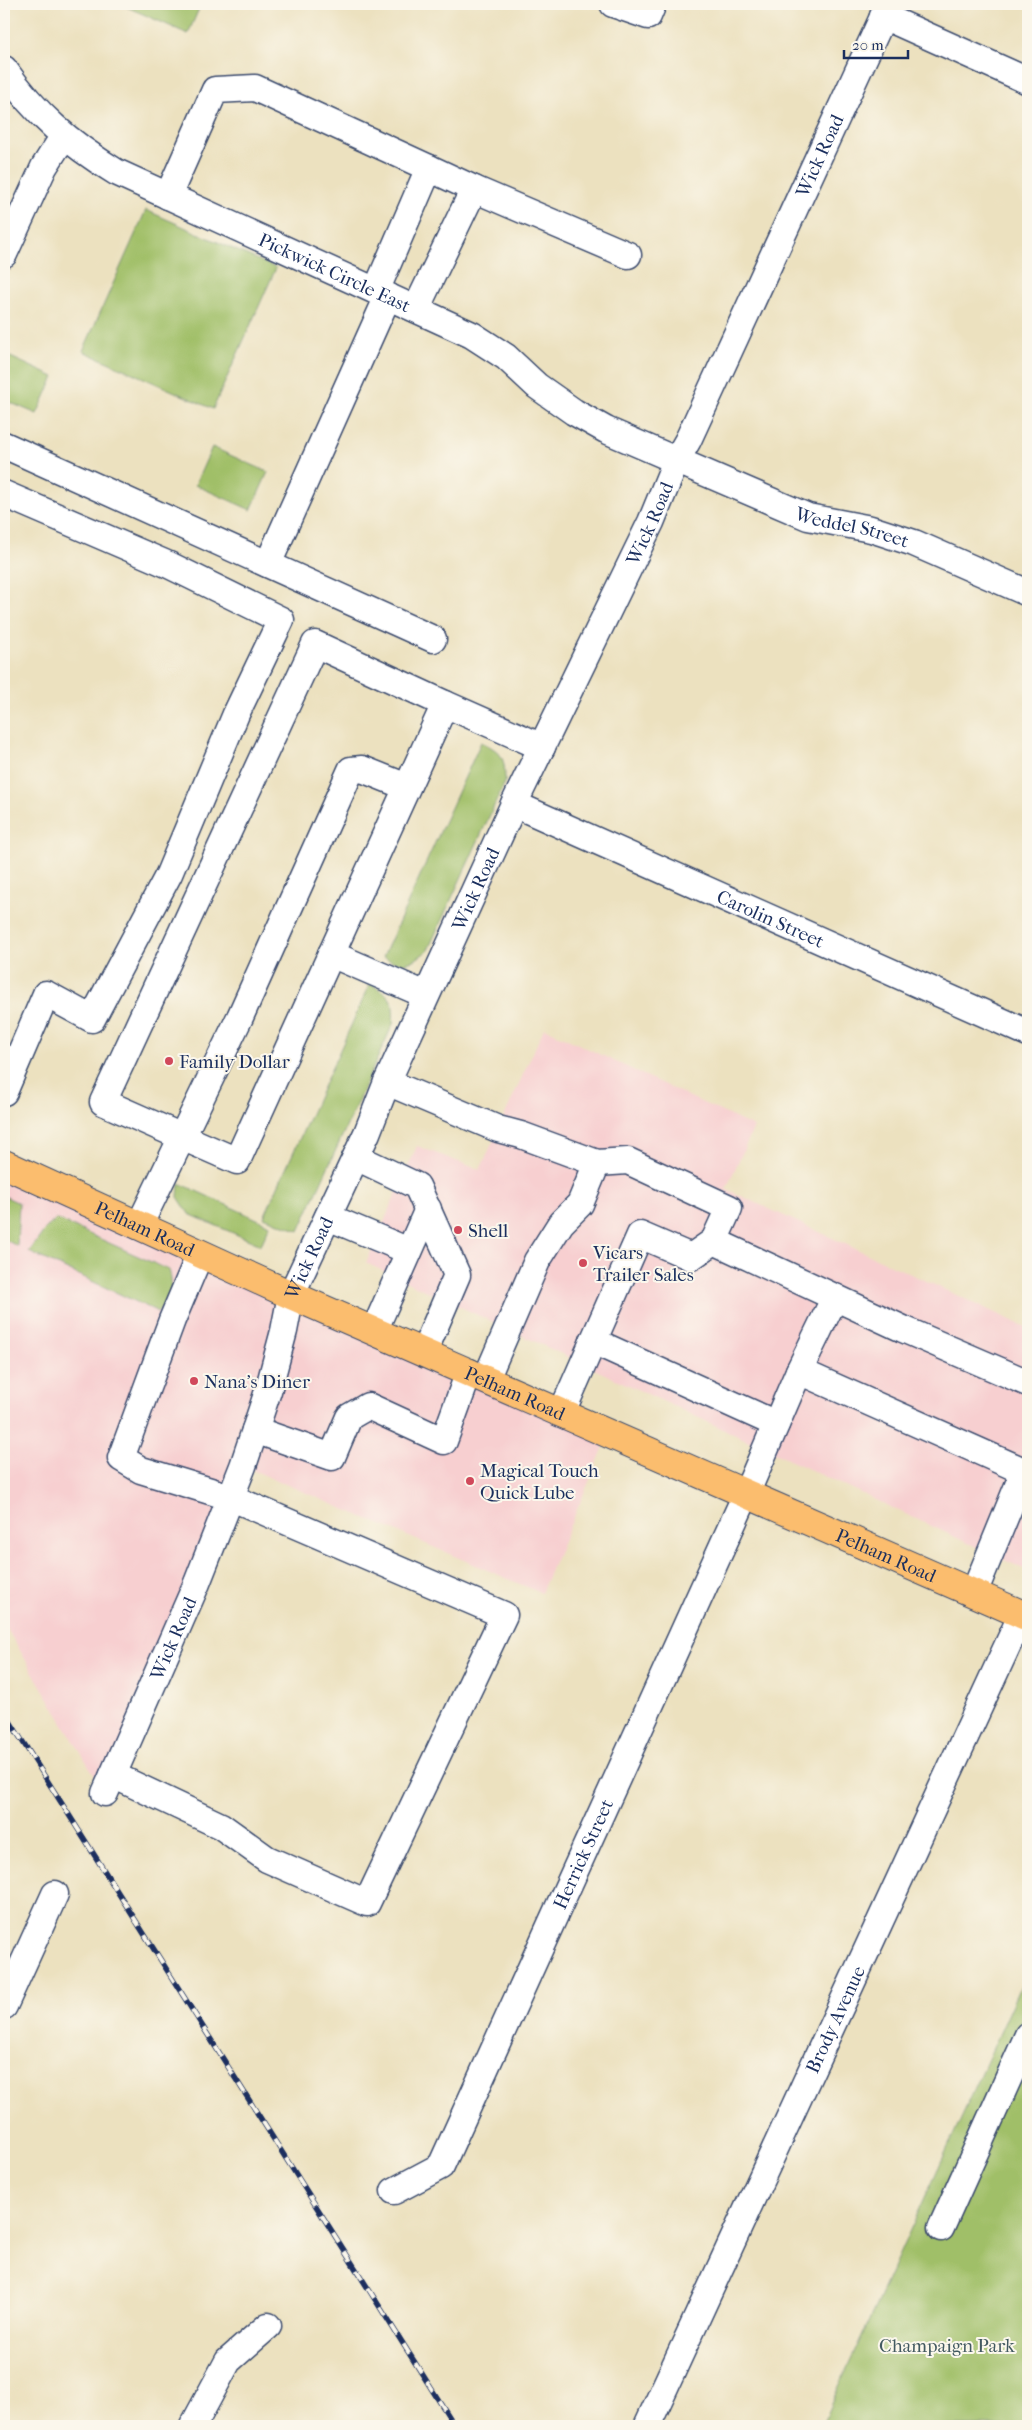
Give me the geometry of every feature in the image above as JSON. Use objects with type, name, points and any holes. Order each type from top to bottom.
[{"type":"main road","name":"Pelham Road","points":[[4,1164],[291,1295],[747,1492],[1025,1616]]},
{"type":"street","points":[[613,4],[648,16],[653,4]]},
{"type":"street","points":[[886,10],[1028,82]]},
{"type":"street","name":"Wick Road","points":[[230,1498],[504,1615],[367,1903],[267,1858],[221,1826],[109,1784],[197,1584],[230,1498],[255,1430],[284,1331],[291,1295],[356,1157],[387,1082],[514,804],[651,522],[676,461],[692,432],[886,10]]},
{"type":"street","name":"Pickwick Circle East","points":[[4,69],[20,92],[63,136],[116,172],[472,334],[506,357],[537,386],[574,412],[606,430],[676,461]]},
{"type":"street","points":[[168,196],[215,90],[255,88],[474,189],[628,256]]},
{"type":"street","points":[[4,254],[44,167],[63,136]]},
{"type":"street","points":[[268,564],[382,293],[429,168]]},
{"type":"street","points":[[416,309],[474,189]]},
{"type":"street","points":[[4,445],[433,639]]},
{"type":"street","name":"Weddel Street","points":[[676,461],[808,517],[871,529],[914,542],[1028,591]]},
{"type":"street","points":[[4,494],[169,565],[280,620],[236,714],[169,874],[92,1019],[46,994],[4,1092]]},
{"type":"street","points":[[445,704],[237,1161],[103,1102],[315,644],[542,747]]},
{"type":"street","points":[[139,1226],[244,1008],[351,770],[362,769],[407,787]]},
{"type":"street","name":"Carolin Street","points":[[514,804],[1028,1033]]},
{"type":"street","points":[[331,954],[426,995]]},
{"type":"street","points":[[387,1082],[498,1129],[521,1135],[597,1163],[628,1161],[729,1208],[714,1241],[691,1257],[640,1235],[562,1412]]},
{"type":"street","points":[[356,1157],[417,1186],[457,1275],[424,1352]]},
{"type":"street","points":[[255,1430],[332,1456],[349,1417],[368,1406],[444,1441],[537,1262],[561,1223],[580,1204],[597,1163]]},
{"type":"street","points":[[374,1331],[428,1209]]},
{"type":"street","points":[[328,1217],[409,1251]]},
{"type":"street","points":[[714,1241],[835,1298],[1028,1383]]},
{"type":"street","points":[[200,1254],[172,1320],[121,1458],[141,1470],[230,1498]]},
{"type":"street","name":"Herrick Street","points":[[394,2191],[441,2166],[747,1492],[799,1371],[835,1298]]},
{"type":"street","points":[[593,1341],[776,1424]]},
{"type":"street","points":[[799,1371],[1026,1472],[974,1593]]},
{"type":"street","name":"Brody Avenue","points":[[647,2426],[1025,1616]]},
{"type":"street","points":[[4,2006],[55,1894]]},
{"type":"street","points":[[941,2228],[1028,2035]]},
{"type":"street","points":[[193,2426],[228,2361],[268,2326]]},
{"type":"shaded area","points":[[544,1028],[754,1127],[726,1189],[1028,1328],[1028,1571],[366,1263],[417,1146],[480,1170]]},
{"type":"shaded area","points":[[4,1164],[610,1433],[541,1593],[243,1466],[105,1793],[4,1624]]},
{"type":"green space","points":[[120,4],[201,4],[188,34]]},
{"type":"green space","points":[[146,210],[276,268],[213,409],[83,351]]},
{"type":"green space","points":[[4,354],[54,377],[37,414],[4,400]]},
{"type":"green space","points":[[212,447],[268,472],[251,510],[195,485]]},
{"type":"green space","points":[[481,742],[494,749],[501,757],[505,782],[428,950],[417,959],[407,963],[396,963],[383,957]]},
{"type":"green space","points":[[370,984],[383,991],[390,999],[393,1009],[393,1024],[299,1231],[264,1217]]},
{"type":"green space","points":[[179,1183],[270,1225],[261,1245],[189,1214],[178,1197]]},
{"type":"green space","points":[[4,1196],[19,1203],[17,1246],[4,1239]]},
{"type":"green space","points":[[56,1219],[169,1270],[171,1281],[170,1293],[162,1308],[157,1312],[29,1252],[46,1228]]},
{"type":"green space","name":"Champaign Park","points":[[1028,1971],[1028,2426],[821,2426]]},
{"type":"railway","points":[[4,1712],[455,2426]]},
{"type":"place","name":"Family Dollar","points":[[169,1061]]},
{"type":"place","name":"Shell","points":[[458,1230]]},
{"type":"place","name":"Vicars Trailer Sales","points":[[583,1263]]},
{"type":"place","name":"Nana's Diner","points":[[194,1381]]},
{"type":"place","name":"Magical Touch Quick Lube","points":[[470,1481]]}]
